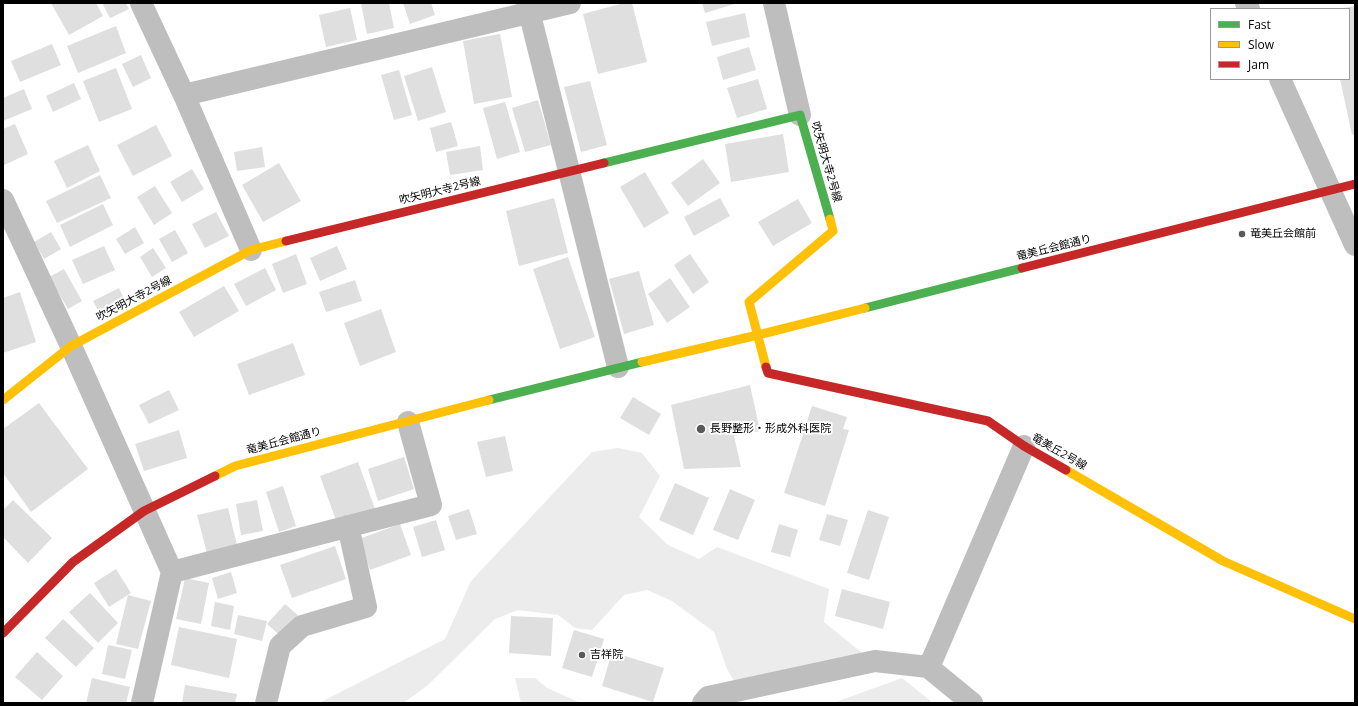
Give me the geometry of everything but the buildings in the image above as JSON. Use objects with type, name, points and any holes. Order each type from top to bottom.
[{"type":"street","points":[[141,3],[184,95],[251,250]]},
{"type":"street","points":[[184,95],[528,8],[570,3]]},
{"type":"street","points":[[774,3],[800,115]]},
{"type":"street","points":[[528,8],[618,367]]},
{"type":"street","points":[[1280,80],[1355,245]]},
{"type":"street","name":"吹矢明大寺2号線","points":[[3,400],[71,346],[251,250],[800,115],[833,230],[749,302],[758,335]]},
{"type":"street","name":"竜美丘会館通り","points":[[3,633],[73,562],[144,511],[235,466],[618,367],[758,335],[1355,184]]},
{"type":"street","points":[[3,200],[71,346],[172,572],[142,703]]},
{"type":"street","name":"竜美丘2号線","points":[[758,335],[768,373],[988,421],[1024,446],[1224,561],[1355,619]]},
{"type":"street","points":[[172,572],[431,505],[408,422]]},
{"type":"street","points":[[928,667],[1024,446]]},
{"type":"street","points":[[266,703],[280,646],[302,626],[366,607],[348,526]]},
{"type":"street","points":[[703,703],[708,697],[875,661],[928,667],[972,703]]},
{"type":"shaded area","points":[[618,448],[642,453],[660,476],[639,517],[668,545],[699,559],[717,547],[829,589],[824,622],[866,656],[740,691],[727,669],[714,632],[672,601],[647,590],[624,595],[592,630],[575,628],[558,615],[518,610],[495,619],[427,686],[403,703],[319,703],[445,639],[471,581],[592,452]]},
{"type":"shaded area","points":[[515,678],[535,678],[547,688],[581,703],[521,703]]},
{"type":"shaded area","points":[[902,678],[933,703],[833,703]]},
{"type":"traffic: fast","points":[[604,163],[800,115],[830,219]]},
{"type":"traffic: fast","points":[[865,308],[1022,268]]},
{"type":"traffic: fast","points":[[489,400],[642,362]]},
{"type":"traffic: slow","points":[[766,367],[749,302],[833,231],[830,219]]},
{"type":"traffic: slow","points":[[3,400],[71,346],[251,250],[286,241]]},
{"type":"traffic: slow","points":[[642,362],[865,308]]},
{"type":"traffic: slow","points":[[215,476],[235,466],[489,400]]},
{"type":"traffic: slow","points":[[1066,470],[1223,561],[1355,619]]},
{"type":"traffic: jam","points":[[286,241],[604,163]]},
{"type":"traffic: jam","points":[[1022,268],[1355,184]]},
{"type":"traffic: jam","points":[[766,367],[768,373],[988,421],[1024,446],[1066,470]]},
{"type":"traffic: jam","points":[[3,633],[73,562],[144,511],[215,476]]},
{"type":"place","name":"竜美丘会館前","points":[[1242,234]]},
{"type":"place","name":"長野整形・形成外科医院","points":[[701,429]]},
{"type":"place","name":"吉祥院","points":[[582,655]]}]
